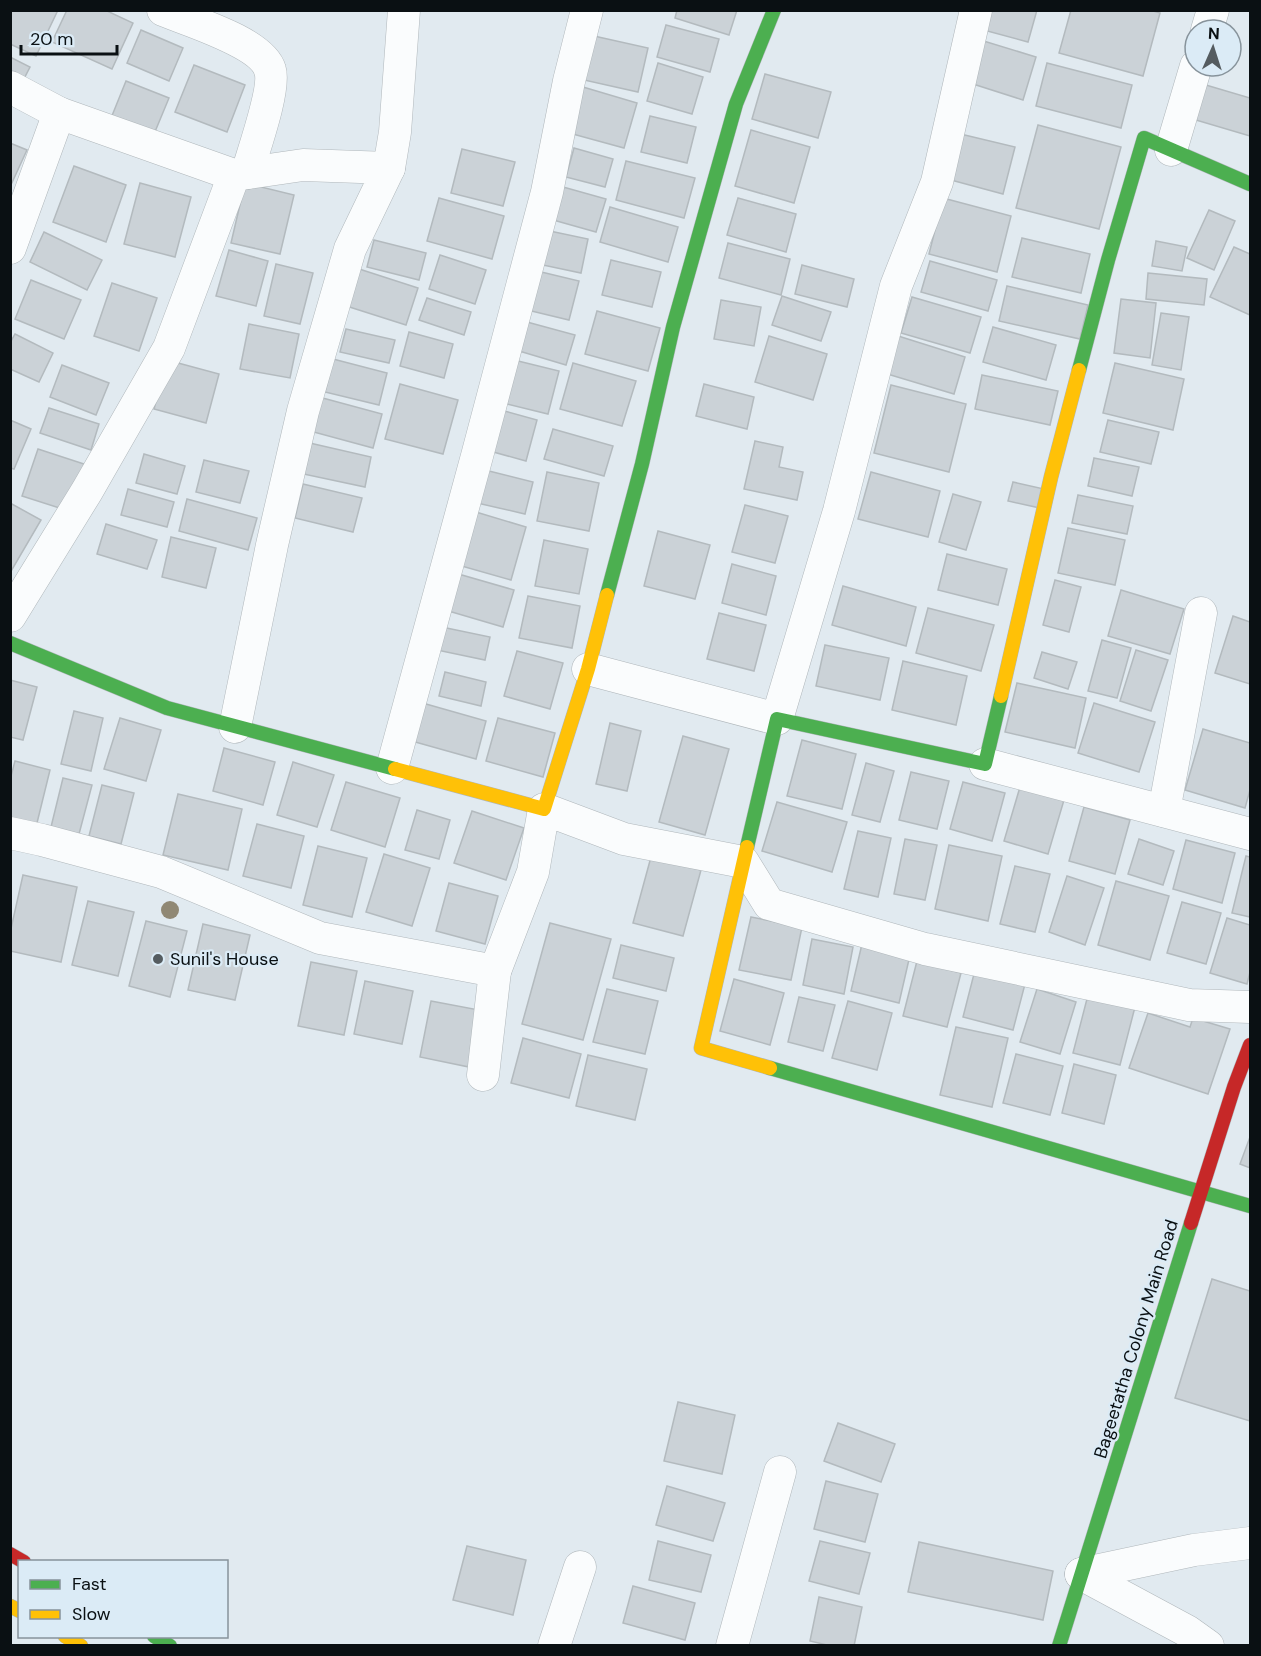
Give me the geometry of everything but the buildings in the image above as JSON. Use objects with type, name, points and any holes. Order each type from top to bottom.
[{"type":"street","points":[[10,616],[87,490],[169,348],[240,174],[271,89],[270,70],[262,57],[247,45],[163,10]]},
{"type":"street","points":[[235,727],[303,411],[350,249],[389,168],[395,132],[404,10]]},
{"type":"street","points":[[392,768],[547,192],[569,81],[587,10]]},
{"type":"street","points":[[483,1075],[495,971],[532,872],[544,809],[588,669],[642,464],[679,305],[736,104],[774,10]]},
{"type":"street","points":[[976,10],[937,182],[896,286],[839,511],[777,719],[701,1048],[1251,1206]]},
{"type":"street","points":[[1171,150],[1192,78]]},
{"type":"street","points":[[10,87],[59,113],[240,174],[303,165],[389,168]]},
{"type":"street","points":[[10,248],[59,113]]},
{"type":"street","points":[[985,764],[1054,465],[1108,260],[1144,138],[1251,184]]},
{"type":"street","points":[[1164,811],[1201,613]]},
{"type":"street","points":[[10,643],[167,708],[544,809],[624,839],[743,862],[769,904],[780,908],[926,949],[1189,1005],[1251,1007]]},
{"type":"street","points":[[588,669],[777,719],[985,764],[1251,834]]},
{"type":"street","points":[[10,833],[161,872],[320,938],[495,971]]},
{"type":"street","name":"Bageetatha Colony Main Road","points":[[1059,1646],[1234,1087],[1251,1045]]},
{"type":"street","points":[[732,1646],[780,1472]]},
{"type":"street","points":[[1081,1574],[1194,1550],[1251,1543]]},
{"type":"street","points":[[554,1646],[579,1567]]},
{"type":"street","points":[[1081,1574],[1187,1630],[1208,1646]]},
{"type":"street","points":[[68,1638],[81,1646]]},
{"type":"street","points":[[157,1638],[170,1646]]},
{"type":"traffic: fast","points":[[607,595],[642,464],[673,327],[736,104],[774,10]]},
{"type":"traffic: fast","points":[[1079,370],[1144,138],[1250,184]]},
{"type":"traffic: fast","points":[[10,643],[167,708],[395,769]]},
{"type":"traffic: fast","points":[[747,847],[777,719],[985,764],[1001,696]]},
{"type":"traffic: fast","points":[[770,1068],[1250,1206]]},
{"type":"traffic: fast","points":[[1059,1646],[1191,1223]]},
{"type":"traffic: fast","points":[[157,1638],[170,1646]]},
{"type":"traffic: slow","points":[[1001,696],[1051,477],[1079,370]]},
{"type":"traffic: slow","points":[[395,769],[544,809],[588,669],[607,595]]},
{"type":"traffic: slow","points":[[747,847],[701,1048],[770,1068]]},
{"type":"traffic: slow","points":[[10,1606],[18,1610]]},
{"type":"traffic: slow","points":[[68,1638],[81,1646]]},
{"type":"traffic: jam","points":[[1191,1223],[1234,1087],[1250,1045]]},
{"type":"traffic: jam","points":[[10,1554],[20,1560]]},
{"type":"place","name":"Sunil's House","points":[[158,959]]}]
